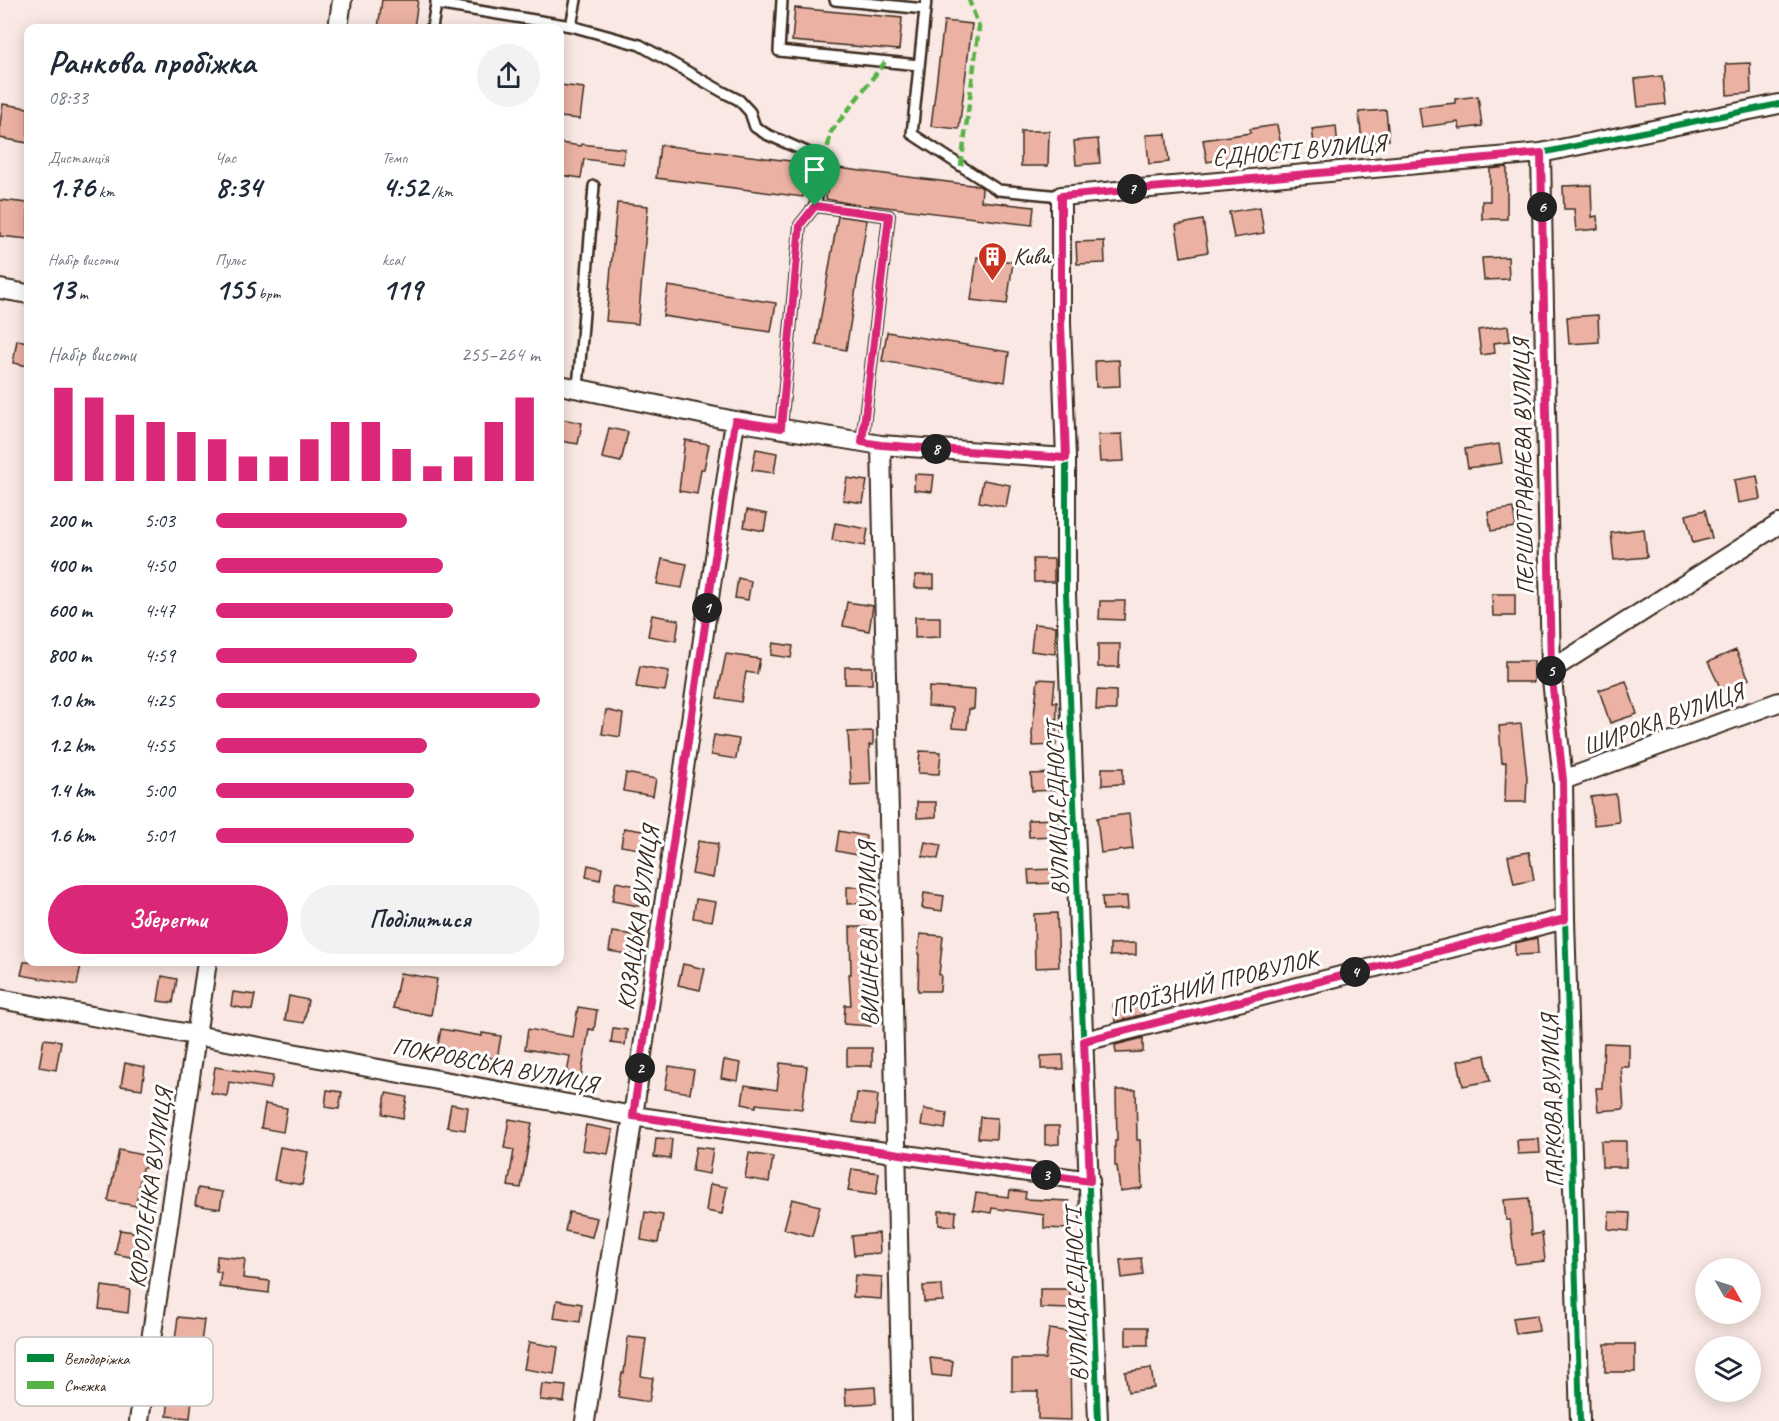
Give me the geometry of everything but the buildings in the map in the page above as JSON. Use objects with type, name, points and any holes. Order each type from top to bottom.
[{"type":"street","points":[[339,24],[342,0]]},
{"type":"street","name":"ЄДНОСТІ ВУЛИЦЯ","points":[[1061,196],[1541,153],[1779,104]]},
{"type":"street","name":"ПЕРШОТРАВНЕВА ВУЛИЦЯ","points":[[1541,153],[1551,670],[1563,780]]},
{"type":"street","name":"ВУЛИЦЯ ЄДНОСТІ","points":[[1061,196],[1066,594],[1098,1421]]},
{"type":"street","points":[[0,289],[24,293]]},
{"type":"street","points":[[564,386],[735,421],[881,445],[1066,458]]},
{"type":"street","name":"КОЗАЦЬКА ВУЛИЦЯ","points":[[585,1421],[633,1116],[735,421]]},
{"type":"street","name":"ВИШНЕВА ВУЛИЦЯ","points":[[881,445],[902,1421]]},
{"type":"street","points":[[1551,670],[1779,524]]},
{"type":"street","name":"ШИРОКА ВУЛИЦЯ","points":[[1563,780],[1779,702]]},
{"type":"street","name":"ПАРКОВА ВУЛИЦЯ","points":[[1563,780],[1580,1421]]},
{"type":"street","name":"ПРОЇЗНИЙ ПРОВУЛОК","points":[[1084,1041],[1565,919]]},
{"type":"street","name":"КОРОЛЕНКА ВУЛИЦЯ","points":[[152,1337],[206,966]]},
{"type":"street","name":"ПОКРОВСЬКА ВУЛИЦЯ","points":[[0,999],[633,1116],[1090,1181]]},
{"type":"street","name":"КОРОЛЕНКА ВУЛИЦЯ","points":[[139,1421],[141,1406]]},
{"type":"lane","points":[[571,26],[576,0]]},
{"type":"lane","points":[[782,0],[779,51],[919,65]]},
{"type":"lane","points":[[835,0],[926,4],[912,134],[998,190],[1061,196]]},
{"type":"lane","points":[[433,24],[436,2],[560,24]]},
{"type":"lane","points":[[564,25],[640,45],[739,100],[750,112],[755,127],[766,134],[825,160],[815,206],[800,225],[781,428]]},
{"type":"lane","points":[[578,388],[594,186]]},
{"type":"lane","points":[[815,206],[889,216],[862,442]]},
{"type":"marked path","points":[[961,166],[979,27],[969,0]]},
{"type":"marked path","points":[[825,160],[831,132],[885,62]]},
{"type":"cycle path","points":[[1098,1421],[1066,594],[1061,196],[1541,153],[1779,104]]},
{"type":"cycle path","points":[[1541,153],[1551,670],[1563,780],[1580,1421]]},
{"type":"place","name":"Киви","points":[[992,282]]},
{"type":"route","points":[[1541,153],[1551,670],[1563,780],[1565,919],[1084,1041],[1090,1181],[633,1116],[735,421],[781,428],[800,225],[815,206],[889,216],[862,442],[1066,458],[1061,323],[1061,196],[1541,153]]}]
